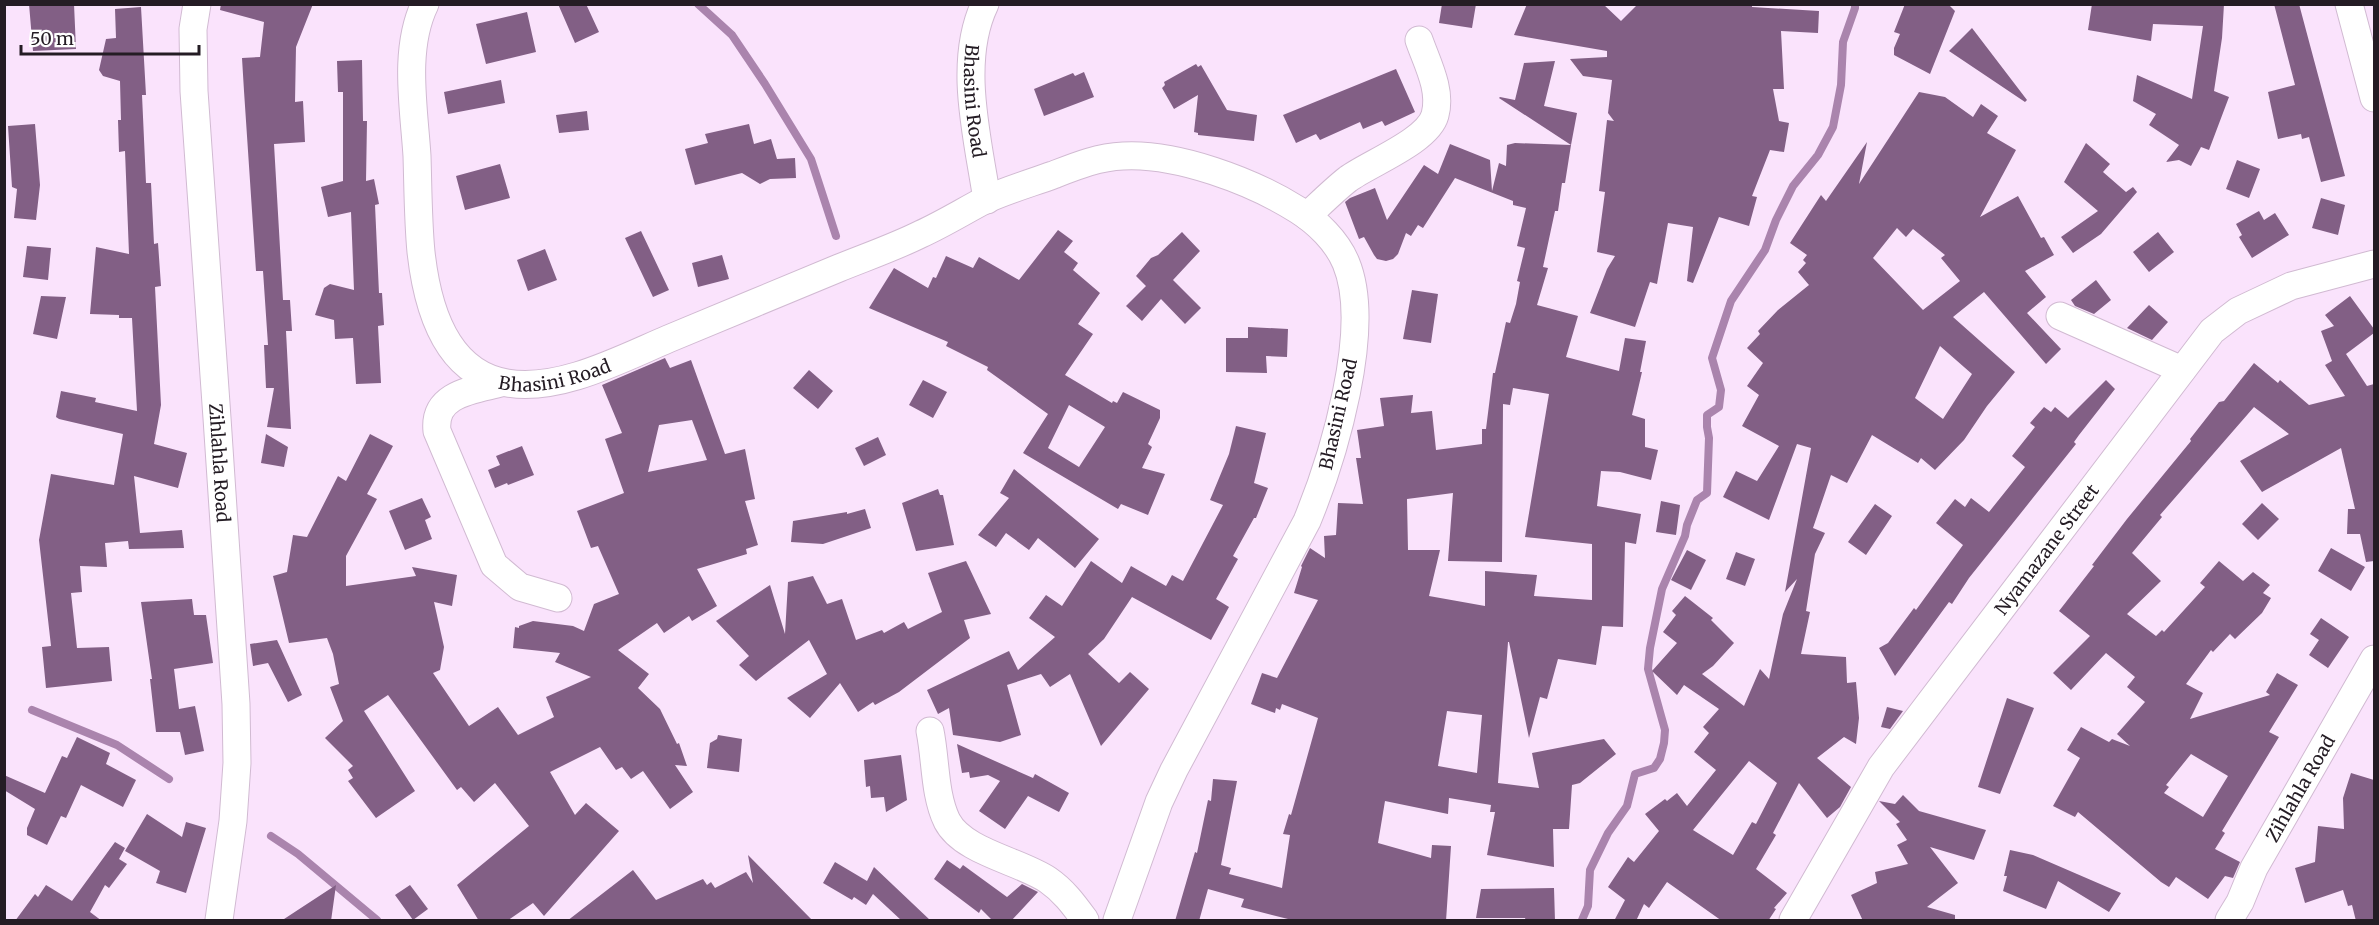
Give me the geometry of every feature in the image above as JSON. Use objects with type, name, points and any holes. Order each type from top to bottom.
[{"type":"street","name":"Zihlahla Road","points":[[197,4],[194,29],[194,91],[236,704],[237,763],[219,921]]},
{"type":"street","name":"Bhasini Road","points":[[425,4],[416,34],[413,80],[421,251],[426,284],[438,327],[449,347],[466,365],[501,383],[534,385],[561,380],[619,359],[921,234],[987,200],[1079,165],[1118,156],[1166,159],[1234,178],[1277,196],[1307,216],[1338,247],[1353,284],[1353,342],[1349,383],[1322,486],[1307,521],[1164,791],[1117,921]]},
{"type":"street","name":"Bhasini Road","points":[[985,4],[973,43],[970,69],[987,200]]},
{"type":"street","points":[[2349,4],[2374,98]]},
{"type":"street","points":[[1307,216],[1346,181],[1411,142],[1430,126],[1435,116],[1437,101],[1434,80],[1419,40]]},
{"type":"street","name":"Nyamazane Street","points":[[1793,921],[1881,767],[2212,331],[2238,311],[2291,286],[2374,264]]},
{"type":"street","points":[[2060,316],[2182,370]]},
{"type":"street","points":[[501,383],[456,395],[446,401],[437,417],[437,431],[494,565],[520,586],[558,598]]},
{"type":"street","name":"Zihlahla Road","points":[[2229,921],[2240,902],[2254,868],[2374,659]]},
{"type":"street","points":[[930,731],[942,807],[951,828],[973,845],[1048,880],[1062,891],[1085,921]]},
{"type":"building","points":[[29,4],[74,4],[76,49],[33,51]]},
{"type":"building","points":[[221,4],[313,4],[296,47],[295,102],[303,101],[305,142],[274,144],[283,300],[290,300],[292,331],[286,331],[291,429],[267,427],[274,388],[266,388],[264,345],[268,345],[263,271],[256,271],[244,91],[242,58],[260,57],[264,22],[220,10]]},
{"type":"building","points":[[558,4],[586,4],[599,32],[575,43]]},
{"type":"building","points":[[1442,4],[1476,4],[1472,28],[1439,23]]},
{"type":"building","points":[[1527,4],[1603,4],[1621,21],[1638,4],[1752,4],[1752,7],[1819,11],[1818,33],[1781,31],[1784,89],[1773,89],[1779,121],[1789,123],[1784,152],[1770,150],[1752,196],[1757,197],[1749,226],[1719,217],[1693,283],[1687,281],[1693,227],[1668,223],[1657,284],[1650,282],[1635,327],[1590,313],[1607,269],[1615,256],[1597,252],[1605,192],[1599,191],[1607,120],[1614,121],[1608,113],[1612,80],[1583,76],[1570,59],[1607,57],[1607,51],[1514,35]]},
{"type":"building","points":[[1905,4],[1948,4],[1955,11],[1930,74],[1894,55],[1894,48],[1900,34],[1894,32]]},
{"type":"building","points":[[2092,4],[2224,4],[2222,38],[2214,91],[2229,97],[2209,150],[2201,147],[2191,166],[2179,160],[2166,162],[2179,145],[2149,125],[2156,114],[2133,101],[2137,75],[2192,99],[2203,26],[2153,24],[2151,41],[2088,30]]},
{"type":"building","points":[[2274,4],[2299,4],[2345,176],[2321,182],[2309,137],[2302,139],[2301,134],[2278,139],[2268,92],[2295,85]]},
{"type":"building","points":[[141,7],[146,95],[142,95],[146,183],[151,183],[154,244],[158,243],[161,286],[155,287],[161,405],[154,444],[187,453],[178,488],[134,476],[140,533],[182,530],[184,548],[129,549],[128,541],[105,543],[107,567],[80,566],[82,592],[71,593],[77,648],[109,647],[112,681],[46,688],[42,647],[51,646],[39,540],[51,474],[114,485],[123,434],[56,417],[61,391],[96,398],[95,402],[137,411],[132,318],[90,314],[96,247],[129,254],[125,151],[119,152],[120,81],[103,76],[99,70],[106,39],[116,38],[115,9]]},
{"type":"building","points":[[527,12],[536,52],[486,64],[476,24]]},
{"type":"building","points":[[1972,28],[2027,100],[2025,102],[1949,51]]},
{"type":"building","points":[[362,60],[363,121],[367,121],[366,181],[374,179],[379,204],[375,205],[379,293],[382,293],[384,325],[378,326],[381,383],[356,384],[353,338],[335,339],[334,320],[315,315],[324,288],[330,284],[354,290],[351,212],[328,217],[321,187],[343,181],[343,92],[338,92],[337,61]]},
{"type":"building","points":[[1555,61],[1544,106],[1577,113],[1571,145],[1499,98],[1515,100],[1524,63]]},
{"type":"building","points":[[1196,64],[1198,67],[1201,65],[1227,110],[1257,115],[1254,141],[1198,135],[1194,132],[1198,95],[1174,109],[1162,88],[1165,85],[1164,82]]},
{"type":"building","points":[[1396,69],[1415,112],[1385,126],[1382,121],[1363,129],[1360,122],[1320,140],[1316,134],[1296,143],[1283,115]]},
{"type":"building","points":[[1084,72],[1094,97],[1044,116],[1034,89],[1073,73],[1075,76]]},
{"type":"building","points":[[501,80],[505,103],[448,114],[444,92]]},
{"type":"building","points":[[1919,92],[1945,97],[1973,117],[1981,104],[1998,116],[1987,133],[2016,150],[1980,217],[2018,196],[2041,238],[2044,237],[2054,255],[2025,271],[2046,297],[2027,313],[2061,349],[2046,364],[1984,292],[1953,317],[2015,372],[1987,406],[1964,440],[1935,470],[1921,458],[1918,463],[1872,435],[1847,483],[1831,475],[1813,528],[1825,533],[1815,554],[1806,611],[1810,612],[1801,654],[1846,657],[1847,683],[1856,682],[1859,718],[1856,744],[1844,737],[1817,758],[1851,787],[1840,807],[1827,818],[1799,783],[1773,833],[1776,835],[1756,869],[1787,893],[1774,908],[1776,909],[1768,921],[1722,921],[1667,882],[1649,908],[1644,904],[1636,921],[1614,921],[1625,900],[1608,887],[1628,857],[1634,862],[1659,831],[1645,814],[1677,793],[1687,806],[1716,770],[1694,752],[1709,733],[1703,727],[1719,709],[1684,685],[1677,695],[1652,671],[1677,643],[1663,632],[1676,615],[1672,611],[1685,596],[1713,618],[1711,620],[1734,643],[1713,666],[1702,674],[1744,706],[1760,669],[1769,679],[1783,614],[1797,579],[1785,592],[1811,448],[1797,444],[1769,520],[1723,497],[1736,471],[1757,481],[1779,446],[1742,426],[1759,395],[1747,386],[1763,363],[1747,348],[1760,334],[1758,331],[1778,310],[1809,285],[1798,272],[1806,263],[1803,260],[1807,255],[1790,243],[1821,195],[1826,201],[1867,142],[1859,184]],"holes":[[[1897,228],[1906,237],[1913,229],[1945,255],[1941,258],[1960,281],[1923,310],[1873,258]],[[1940,346],[1972,374],[1943,419],[1915,398]],[[1749,761],[1777,783],[1756,824],[1752,822],[1733,855],[1693,830]]]},
{"type":"building","points":[[587,111],[589,130],[559,133],[556,115]]},
{"type":"building","points":[[35,124],[40,185],[36,220],[14,218],[17,189],[12,187],[8,126]]},
{"type":"building","points":[[749,124],[754,144],[771,139],[777,159],[795,158],[796,178],[770,179],[760,184],[742,173],[695,185],[685,149],[708,143],[705,134]]},
{"type":"building","points":[[1515,143],[1571,145],[1565,183],[1562,183],[1558,211],[1555,211],[1543,267],[1548,268],[1537,305],[1578,316],[1566,357],[1619,371],[1625,338],[1646,341],[1640,372],[1642,372],[1632,415],[1645,419],[1645,447],[1658,450],[1651,480],[1620,472],[1601,471],[1597,506],[1641,514],[1636,544],[1625,542],[1623,627],[1602,626],[1596,665],[1558,659],[1547,699],[1540,697],[1529,738],[1508,642],[1498,783],[1539,788],[1532,753],[1604,739],[1616,754],[1580,783],[1572,785],[1569,829],[1553,829],[1554,867],[1487,855],[1495,812],[1490,812],[1491,805],[1449,798],[1448,814],[1385,801],[1378,843],[1431,858],[1432,845],[1451,846],[1446,921],[1296,921],[1241,907],[1244,899],[1208,889],[1199,921],[1175,921],[1195,852],[1197,853],[1208,800],[1211,801],[1213,779],[1237,781],[1221,865],[1231,868],[1229,874],[1282,888],[1290,835],[1283,834],[1289,814],[1291,815],[1318,718],[1282,704],[1280,710],[1276,708],[1275,713],[1251,704],[1262,673],[1277,678],[1318,600],[1294,593],[1301,566],[1310,548],[1325,558],[1324,536],[1336,535],[1338,503],[1363,504],[1356,458],[1361,458],[1357,430],[1384,426],[1380,398],[1413,395],[1411,413],[1432,411],[1436,450],[1482,444],[1482,429],[1486,429],[1493,373],[1495,373],[1506,322],[1510,323],[1516,304],[1520,282],[1517,281],[1525,248],[1517,246],[1526,208],[1513,205],[1513,201],[1455,178],[1423,228],[1418,225],[1411,236],[1406,233],[1398,254],[1386,261],[1377,259],[1364,237],[1359,239],[1345,202],[1375,188],[1387,220],[1424,165],[1438,174],[1450,144],[1490,160],[1492,191],[1499,163],[1506,166],[1507,145]],"holes":[[[1513,388],[1549,394],[1525,537],[1592,544],[1592,600],[1534,596],[1537,575],[1485,571],[1485,606],[1429,596],[1440,550],[1408,550],[1407,499],[1453,493],[1448,561],[1502,562],[1503,404],[1510,405]],[[1447,711],[1482,715],[1477,773],[1438,766]]]},
{"type":"building","points":[[2086,143],[2110,164],[2103,172],[2126,192],[2133,187],[2137,192],[2101,234],[2073,253],[2061,237],[2098,211],[2064,182]]},
{"type":"building","points":[[2237,160],[2260,169],[2249,198],[2226,189]]},
{"type":"building","points":[[500,164],[510,198],[465,210],[456,176]]},
{"type":"building","points":[[2321,198],[2345,205],[2338,235],[2312,228]]},
{"type":"building","points":[[2259,211],[2264,220],[2275,213],[2289,235],[2252,258],[2239,237],[2242,235],[2236,224]]},
{"type":"building","points":[[1058,230],[1073,241],[1064,252],[1078,263],[1073,270],[1100,293],[1078,324],[1093,334],[1065,375],[1112,403],[1113,401],[1117,403],[1123,392],[1160,410],[1160,418],[1148,444],[1152,447],[1142,468],[1165,474],[1148,515],[1121,504],[1118,509],[1023,453],[1048,414],[987,370],[988,367],[946,346],[948,342],[869,308],[894,268],[928,288],[933,277],[936,278],[946,256],[973,268],[979,257],[1019,280]],"holes":[[[1069,405],[1105,427],[1079,467],[1048,448]]]},
{"type":"building","points":[[641,231],[669,290],[653,297],[625,238]]},
{"type":"building","points":[[1182,232],[1200,251],[1173,280],[1201,308],[1185,324],[1161,299],[1142,321],[1126,306],[1146,286],[1136,276],[1151,258],[1158,255]]},
{"type":"building","points":[[2158,232],[2174,252],[2149,272],[2133,252]]},
{"type":"building","points":[[27,246],[51,248],[48,280],[23,277]]},
{"type":"building","points":[[545,249],[557,280],[528,291],[517,260]]},
{"type":"building","points":[[722,255],[729,279],[698,287],[692,263]]},
{"type":"building","points":[[2096,280],[2111,300],[2094,314],[2075,306],[2071,300]]},
{"type":"building","points":[[1412,290],[1438,294],[1431,343],[1403,339]]},
{"type":"building","points":[[41,296],[66,297],[57,339],[33,334]]},
{"type":"building","points":[[2350,296],[2374,329],[2374,333],[2346,354],[2367,386],[2374,384],[2374,561],[2366,562],[2360,534],[2347,534],[2348,509],[2355,509],[2341,448],[2262,492],[2240,461],[2289,434],[2254,407],[2160,515],[2162,517],[2132,553],[2161,581],[2127,614],[2156,636],[2162,630],[2164,632],[2205,587],[2200,583],[2219,561],[2243,581],[2253,572],[2270,585],[2263,593],[2271,598],[2262,613],[2235,639],[2230,634],[2213,652],[2211,650],[2186,684],[2203,693],[2190,719],[2270,695],[2266,692],[2277,673],[2298,685],[2269,732],[2279,737],[2222,831],[2225,833],[2215,849],[2240,862],[2233,878],[2225,876],[2208,899],[2176,877],[2169,887],[2078,812],[2075,817],[2053,806],[2080,758],[2067,750],[2081,727],[2109,742],[2112,739],[2130,746],[2117,734],[2145,702],[2127,687],[2135,677],[2106,653],[2071,690],[2053,673],[2090,636],[2059,611],[2127,519],[2191,441],[2190,439],[2219,402],[2224,401],[2254,363],[2278,383],[2280,380],[2309,405],[2345,396],[2325,365],[2332,361],[2321,331],[2334,326],[2325,315]],"holes":[[[2191,754],[2228,776],[2203,817],[2164,793],[2169,787],[2166,785]]]},
{"type":"building","points":[[2149,305],[2168,322],[2152,340],[2127,328]]},
{"type":"building","points":[[1248,327],[1288,329],[1287,357],[1266,356],[1267,373],[1226,372],[1226,338],[1248,338]]},
{"type":"building","points":[[665,358],[670,368],[691,360],[725,454],[745,449],[755,499],[745,501],[758,545],[746,549],[747,554],[697,569],[717,606],[692,621],[689,616],[664,633],[657,623],[618,650],[649,674],[638,688],[660,709],[677,744],[679,743],[687,766],[675,765],[693,792],[670,809],[643,771],[631,779],[622,767],[616,770],[600,747],[550,772],[575,815],[586,803],[619,831],[544,916],[533,903],[507,921],[479,921],[457,885],[529,826],[495,783],[474,802],[461,787],[457,790],[388,695],[364,711],[415,791],[376,818],[348,781],[353,778],[348,770],[353,766],[325,738],[343,721],[330,687],[339,684],[327,638],[289,643],[273,576],[287,572],[293,535],[307,537],[338,476],[346,481],[370,434],[393,446],[367,494],[377,499],[346,556],[346,586],[416,576],[412,567],[457,575],[452,606],[434,602],[444,647],[440,670],[433,673],[469,726],[498,707],[518,735],[554,717],[546,697],[591,677],[555,662],[560,653],[513,648],[515,627],[519,628],[533,621],[573,626],[584,631],[594,604],[619,594],[598,546],[591,548],[577,511],[624,493],[605,439],[622,433],[602,385]],"holes":[[[692,420],[707,460],[648,472],[659,425]]]},
{"type":"building","points":[[809,370],[833,391],[818,409],[793,388]]},
{"type":"building","points":[[923,380],[947,392],[933,418],[909,405]]},
{"type":"building","points":[[2106,380],[2115,389],[2074,442],[2076,444],[1969,578],[1952,604],[1949,602],[1895,676],[1879,648],[1888,643],[1914,608],[1916,610],[1963,545],[1936,523],[1955,499],[1965,507],[1971,498],[1989,512],[2025,467],[2012,456],[2035,427],[2030,423],[2044,407],[2051,412],[2055,407],[2068,418]]},
{"type":"building","points":[[1236,426],[1266,433],[1254,483],[1268,488],[1256,518],[1233,556],[1238,559],[1216,599],[1229,607],[1211,640],[1132,597],[1104,639],[1088,654],[1119,683],[1130,672],[1149,689],[1101,746],[1070,674],[1050,687],[1041,674],[1007,685],[1021,735],[1000,742],[953,735],[949,708],[938,714],[927,690],[1009,651],[1018,670],[1055,637],[1029,618],[1046,595],[1062,606],[1091,561],[1122,583],[1131,566],[1166,586],[1172,575],[1183,581],[1223,505],[1210,500],[1229,454]]},
{"type":"building","points":[[266,434],[288,447],[284,467],[261,463]]},
{"type":"building","points":[[878,437],[886,455],[864,466],[855,448]]},
{"type":"building","points":[[522,446],[534,475],[495,488],[488,470],[500,465],[496,456]]},
{"type":"building","points":[[1014,469],[1099,539],[1075,568],[1038,538],[1029,550],[1006,533],[996,547],[978,535],[1009,498],[1000,493]]},
{"type":"building","points":[[938,489],[940,495],[943,495],[954,545],[916,551],[902,503]]},
{"type":"building","points":[[422,498],[431,517],[425,520],[432,539],[405,550],[389,511]]},
{"type":"building","points":[[1661,501],[1680,505],[1676,535],[1656,532]]},
{"type":"building","points":[[2262,503],[2279,519],[2258,540],[2242,524]]},
{"type":"building","points":[[1875,504],[1892,516],[1866,555],[1848,542]]},
{"type":"building","points":[[865,509],[871,528],[823,544],[791,542],[793,521],[847,512],[847,514]]},
{"type":"building","points":[[2331,548],[2365,567],[2351,591],[2318,571]]},
{"type":"building","points":[[1687,550],[1706,560],[1691,590],[1671,580]]},
{"type":"building","points":[[1736,552],[1755,559],[1745,586],[1726,579]]},
{"type":"building","points":[[966,561],[991,614],[964,620],[970,638],[899,692],[875,705],[873,702],[858,712],[840,683],[810,718],[787,698],[827,674],[809,640],[756,681],[739,665],[749,656],[716,621],[770,585],[785,634],[788,582],[813,576],[827,604],[842,599],[856,640],[882,630],[884,633],[904,622],[908,629],[942,612],[928,573]]},
{"type":"building","points":[[192,599],[194,615],[206,615],[213,663],[174,669],[179,709],[195,706],[204,751],[185,755],[180,732],[156,732],[150,679],[152,679],[141,602]]},
{"type":"building","points":[[2321,618],[2349,637],[2328,668],[2309,655],[2319,640],[2310,634]]},
{"type":"building","points":[[277,640],[302,695],[288,702],[268,663],[253,666],[250,644]]},
{"type":"building","points":[[2007,698],[2034,708],[2000,794],[1978,787]]},
{"type":"building","points":[[1887,707],[1903,711],[1890,729],[1881,727]]},
{"type":"building","points":[[718,735],[742,739],[739,772],[707,768],[710,743],[717,739]]},
{"type":"building","points":[[77,737],[110,753],[106,764],[136,780],[123,807],[81,785],[66,818],[61,816],[47,845],[27,835],[27,828],[35,809],[4,790],[4,775],[45,793],[62,756],[67,758]]},
{"type":"building","points":[[957,744],[1033,778],[1035,774],[1069,793],[1059,812],[1028,796],[1005,829],[979,811],[1000,781],[988,775],[970,778],[969,772],[962,773]]},
{"type":"building","points":[[901,755],[907,800],[886,812],[884,797],[871,798],[870,786],[866,787],[864,760]]},
{"type":"building","points":[[2351,773],[2374,780],[2374,921],[2356,921],[2352,905],[2348,906],[2343,890],[2305,903],[2295,868],[2315,862],[2318,826],[2344,829],[2343,798]]},
{"type":"building","points":[[1903,795],[1919,811],[1986,830],[1974,860],[1930,847],[1958,883],[1927,907],[1955,915],[1955,921],[1863,921],[1851,895],[1877,883],[1875,872],[1908,864],[1897,845],[1907,840],[1896,824],[1900,822],[1879,801],[1895,804]]},
{"type":"building","points":[[147,814],[182,837],[186,822],[206,828],[186,893],[156,883],[160,871],[125,851]]},
{"type":"building","points":[[115,842],[125,848],[119,859],[127,864],[109,888],[105,885],[90,912],[102,921],[15,921],[35,894],[38,897],[46,885],[72,901]]},
{"type":"building","points":[[2010,850],[2033,855],[2121,893],[2109,912],[2058,881],[2046,909],[2003,891]]},
{"type":"building","points":[[748,855],[813,921],[567,921],[633,870],[656,900],[703,879],[707,885],[711,882],[715,888],[746,872],[753,883]]},
{"type":"building","points":[[947,860],[960,869],[963,865],[1007,897],[1022,884],[1038,892],[1011,921],[993,921],[981,909],[979,913],[934,879]]},
{"type":"building","points":[[835,862],[867,881],[874,867],[931,921],[902,921],[873,894],[866,905],[854,897],[852,900],[823,883]]},
{"type":"building","points":[[336,885],[331,921],[281,921]]},
{"type":"building","points":[[410,885],[428,909],[413,920],[395,895]]},
{"type":"building","points":[[1554,888],[1555,921],[1526,921],[1525,918],[1476,918],[1481,889]]},
{"type":"waterway","points":[[698,4],[732,35],[811,159],[836,236]]},
{"type":"waterway","points":[[1582,920],[1588,906],[1590,870],[1608,833],[1627,806],[1635,774],[1654,768],[1660,759],[1664,743],[1665,730],[1648,669],[1650,648],[1662,589],[1685,536],[1697,500],[1707,493],[1709,438],[1707,415],[1719,407],[1721,390],[1712,358],[1731,301],[1765,250],[1776,220],[1793,186],[1818,155],[1833,127],[1841,85],[1843,42],[1855,4]]},
{"type":"waterway","points":[[32,710],[117,745],[169,779]]},
{"type":"waterway","points":[[271,836],[298,854],[377,920]]}]
